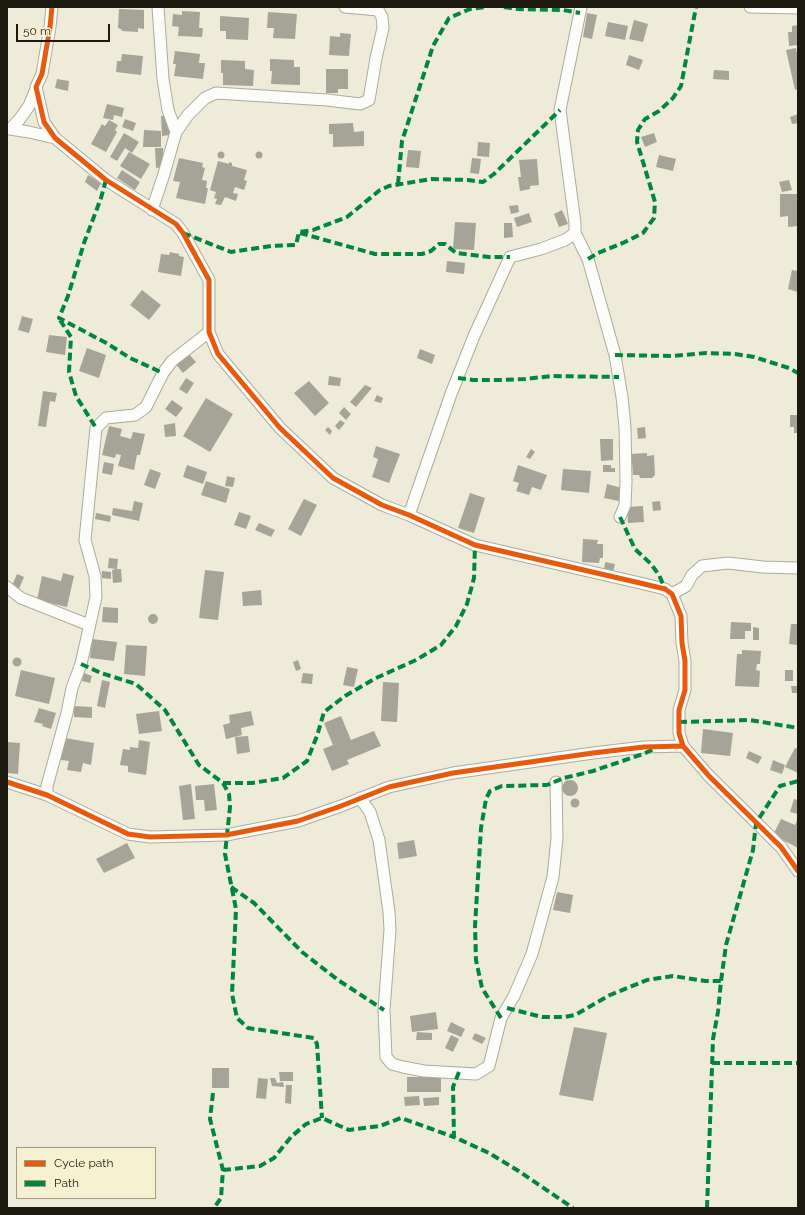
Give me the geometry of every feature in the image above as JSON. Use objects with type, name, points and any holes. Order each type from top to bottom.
[{"type":"street","points":[[8,129],[19,120],[30,106],[42,74],[52,7]]},
{"type":"street","points":[[158,7],[163,79],[168,110],[176,132]]},
{"type":"street","points":[[152,210],[176,132],[188,115],[205,98],[216,93],[327,100],[360,104],[369,100],[383,28],[382,17],[378,10],[345,7]]},
{"type":"street","points":[[581,7],[560,110],[575,223],[575,233],[588,259],[615,355],[622,397],[625,427],[626,482],[625,505],[620,517]]},
{"type":"street","points":[[750,7],[798,8]]},
{"type":"street","points":[[36,87],[44,122],[55,138],[106,180],[176,224],[183,233],[209,280],[209,332],[218,354],[280,428],[333,478],[382,505],[409,515],[475,545],[665,589],[672,594],[681,616],[682,643],[685,661],[685,690],[679,710],[679,733],[683,746],[708,776],[781,846],[798,871]]},
{"type":"street","points":[[8,129],[55,138]]},
{"type":"street","points":[[409,515],[451,394],[474,336],[510,257],[541,249],[565,240],[575,233]]},
{"type":"street","points":[[47,795],[47,786],[67,713],[72,688],[81,664],[96,597],[95,576],[85,540],[96,428],[106,418],[135,415],[146,407],[163,373],[172,361],[209,332]]},
{"type":"street","points":[[672,594],[686,586],[692,575],[702,566],[728,563],[763,567],[798,568]]},
{"type":"street","points":[[7,587],[21,598],[89,625]]},
{"type":"street","points":[[7,782],[47,795],[128,834],[150,837],[226,835],[298,821],[389,787],[453,773],[644,747],[683,746]]},
{"type":"street","points":[[360,798],[370,812],[379,840],[389,912],[390,930],[384,1010],[386,1057],[392,1064],[424,1071],[476,1074],[489,1066],[501,1018],[514,996],[532,954],[553,877],[557,838],[556,782]]},
{"type":"building","points":[[119,9],[144,10],[144,29],[138,28],[138,32],[122,31],[118,28]]},
{"type":"building","points":[[182,11],[200,12],[199,28],[203,28],[202,37],[178,36],[179,27],[172,26],[173,14],[182,15]]},
{"type":"building","points":[[268,12],[297,14],[295,39],[273,38],[274,28],[267,28]]},
{"type":"building","points":[[587,13],[597,15],[592,39],[583,37]]},
{"type":"building","points":[[220,16],[249,18],[248,40],[226,39],[226,31],[220,31]]},
{"type":"building","points":[[634,20],[648,24],[643,42],[629,39]]},
{"type":"building","points":[[608,22],[628,26],[625,40],[605,36]]},
{"type":"building","points":[[798,25],[798,45],[789,46],[788,32],[792,32],[792,26]]},
{"type":"building","points":[[340,33],[351,34],[349,56],[329,55],[330,36],[340,37]]},
{"type":"building","points":[[796,48],[798,59],[798,89],[795,90],[786,50]]},
{"type":"building","points":[[175,51],[200,54],[199,63],[205,63],[203,79],[174,76],[176,64],[173,64]]},
{"type":"building","points":[[122,54],[143,56],[141,75],[116,72],[117,61],[121,61]]},
{"type":"building","points":[[629,55],[643,60],[639,70],[626,65]]},
{"type":"building","points":[[270,59],[294,60],[294,67],[300,67],[300,85],[271,84],[272,71],[270,71]]},
{"type":"building","points":[[221,60],[245,61],[245,69],[254,70],[253,86],[223,85]]},
{"type":"building","points":[[326,69],[348,69],[348,89],[338,89],[338,93],[326,93]]},
{"type":"building","points":[[714,70],[729,71],[729,80],[713,79]]},
{"type":"building","points":[[57,79],[69,81],[68,91],[55,88]]},
{"type":"building","points":[[107,104],[124,108],[122,117],[114,115],[113,120],[103,118]]},
{"type":"building","points":[[798,114],[798,123],[792,124],[790,117]]},
{"type":"building","points":[[169,115],[170,135],[162,136],[161,116]]},
{"type":"building","points":[[125,119],[136,123],[133,131],[122,127]]},
{"type":"building","points":[[109,120],[118,125],[115,130],[117,132],[106,152],[91,144],[102,124],[105,126]]},
{"type":"building","points":[[353,123],[354,132],[364,131],[364,146],[333,147],[333,134],[329,134],[329,124]]},
{"type":"building","points":[[144,130],[161,131],[161,147],[143,147]]},
{"type":"building","points":[[124,133],[139,142],[132,153],[125,148],[117,161],[110,157]]},
{"type":"building","points":[[654,133],[657,142],[645,147],[641,137]]},
{"type":"building","points":[[478,142],[490,143],[489,157],[477,156]]},
{"type":"building","points":[[155,148],[163,148],[164,167],[156,168]]},
{"type":"building","points":[[408,150],[421,151],[419,168],[406,167]]},
{"type":"building","points":[[221,151],[224,152],[224,158],[221,159],[218,158],[217,155],[218,152]]},
{"type":"building","points":[[259,151],[262,152],[262,158],[259,159],[256,158],[255,155],[256,152]]},
{"type":"building","points":[[129,152],[150,164],[141,179],[120,166]]},
{"type":"building","points":[[659,155],[676,159],[673,171],[656,167]]},
{"type":"building","points":[[179,158],[203,163],[202,167],[205,168],[202,180],[207,181],[206,188],[208,188],[205,204],[176,198],[180,182],[173,181]]},
{"type":"building","points":[[472,158],[481,159],[479,174],[470,173]]},
{"type":"building","points":[[537,159],[539,185],[530,186],[530,189],[520,191],[518,177],[521,177],[519,160]]},
{"type":"building","points":[[218,161],[229,164],[229,162],[232,163],[232,166],[247,170],[244,180],[247,181],[244,190],[235,187],[233,193],[238,194],[236,201],[225,197],[221,205],[215,204],[217,199],[214,198],[216,192],[210,190]]},
{"type":"building","points":[[122,170],[140,182],[135,190],[117,178]]},
{"type":"building","points":[[88,175],[101,183],[97,191],[85,182]]},
{"type":"building","points":[[789,180],[792,190],[782,192],[779,182]]},
{"type":"building","points":[[780,194],[798,194],[798,226],[788,227],[788,216],[780,217]]},
{"type":"building","points":[[518,205],[519,212],[511,214],[509,206]]},
{"type":"building","points":[[562,210],[568,224],[559,227],[554,214]]},
{"type":"building","points":[[529,213],[532,222],[517,227],[514,218]]},
{"type":"building","points":[[455,222],[476,223],[474,250],[453,249]]},
{"type":"building","points":[[504,223],[512,223],[513,237],[504,238]]},
{"type":"building","points":[[170,252],[184,257],[181,276],[158,272],[161,254],[169,255]]},
{"type":"building","points":[[447,261],[465,263],[464,274],[446,272]]},
{"type":"building","points":[[792,270],[798,271],[798,292],[788,289]]},
{"type":"building","points":[[142,290],[161,305],[149,320],[130,305]]},
{"type":"building","points":[[22,316],[33,319],[29,333],[18,330]]},
{"type":"building","points":[[49,335],[67,337],[65,355],[46,352]]},
{"type":"building","points":[[87,348],[106,355],[99,378],[79,371]]},
{"type":"building","points":[[420,349],[435,355],[432,364],[417,358]]},
{"type":"building","points":[[188,353],[196,362],[183,373],[175,363]]},
{"type":"building","points":[[329,376],[341,378],[340,386],[328,385]]},
{"type":"building","points":[[186,378],[194,383],[187,394],[179,389]]},
{"type":"building","points":[[309,381],[329,403],[315,416],[294,393]]},
{"type":"building","points":[[365,385],[372,388],[356,407],[350,402]]},
{"type":"building","points":[[43,391],[57,393],[55,402],[50,401],[46,427],[38,426]]},
{"type":"building","points":[[377,395],[383,398],[381,403],[374,401]]},
{"type":"building","points":[[206,398],[233,414],[210,452],[183,436]]},
{"type":"building","points":[[172,400],[183,408],[176,417],[165,409]]},
{"type":"building","points":[[344,407],[351,414],[346,420],[339,413]]},
{"type":"building","points":[[790,415],[798,415],[798,433],[794,433],[794,427],[790,427]]},
{"type":"building","points":[[340,420],[345,423],[339,430],[335,426]]},
{"type":"building","points":[[175,423],[176,436],[165,437],[164,425]]},
{"type":"building","points":[[109,426],[122,429],[120,436],[131,439],[133,432],[145,434],[140,455],[137,455],[134,470],[118,466],[121,455],[116,454],[115,458],[102,455]]},
{"type":"building","points":[[328,427],[332,431],[330,435],[325,430]]},
{"type":"building","points":[[645,427],[646,438],[638,439],[637,428]]},
{"type":"building","points":[[600,439],[613,439],[613,460],[601,461]]},
{"type":"building","points":[[376,446],[400,454],[389,483],[372,477],[378,459],[373,457]]},
{"type":"building","points":[[531,449],[535,452],[530,459],[526,457]]},
{"type":"building","points":[[647,453],[647,456],[654,455],[655,475],[652,478],[640,478],[639,475],[633,475],[630,454]]},
{"type":"building","points":[[104,462],[114,464],[112,475],[102,473]]},
{"type":"building","points":[[187,465],[207,472],[203,484],[183,477]]},
{"type":"building","points":[[518,465],[547,475],[541,490],[532,487],[529,495],[516,491],[519,483],[513,481]]},
{"type":"building","points":[[603,465],[611,465],[611,468],[615,468],[615,472],[603,472]]},
{"type":"building","points":[[150,469],[161,473],[155,489],[144,485]]},
{"type":"building","points":[[563,469],[591,471],[589,493],[561,490]]},
{"type":"building","points":[[227,476],[235,478],[233,487],[225,486]]},
{"type":"building","points":[[206,481],[230,489],[226,503],[201,495]]},
{"type":"building","points":[[607,484],[622,488],[619,501],[604,498]]},
{"type":"building","points":[[470,493],[485,498],[474,533],[458,528]]},
{"type":"building","points":[[304,499],[317,505],[301,536],[288,529]]},
{"type":"building","points":[[134,501],[143,503],[139,521],[112,515],[113,508],[132,511]]},
{"type":"building","points":[[660,501],[661,510],[653,511],[652,502]]},
{"type":"building","points":[[643,506],[644,522],[628,523],[627,507]]},
{"type":"building","points":[[239,512],[251,516],[246,529],[234,525]]},
{"type":"building","points":[[96,513],[111,516],[110,522],[95,519]]},
{"type":"building","points":[[259,523],[275,530],[271,537],[255,530]]},
{"type":"building","points":[[583,539],[598,540],[597,544],[603,544],[603,558],[600,558],[599,563],[582,562]]},
{"type":"building","points":[[109,558],[118,559],[117,569],[121,569],[122,582],[113,583],[112,570],[116,569],[108,568]]},
{"type":"building","points":[[605,562],[615,564],[613,572],[604,571]]},
{"type":"building","points":[[205,570],[224,572],[218,620],[199,618]]},
{"type":"building","points":[[102,571],[111,572],[111,579],[102,578]]},
{"type":"building","points":[[63,573],[74,576],[67,607],[37,600],[42,576],[61,581]]},
{"type":"building","points":[[17,574],[24,577],[18,591],[11,588]]},
{"type":"building","points":[[261,590],[262,605],[243,606],[242,592]]},
{"type":"building","points":[[103,607],[118,608],[118,623],[102,622]]},
{"type":"building","points":[[151,614],[155,614],[158,619],[155,624],[151,624],[148,621],[148,617]]},
{"type":"building","points":[[731,622],[751,623],[751,631],[745,631],[745,639],[730,639]]},
{"type":"building","points":[[791,624],[798,624],[797,645],[789,644]]},
{"type":"building","points":[[753,627],[759,628],[759,640],[753,640]]},
{"type":"building","points":[[92,639],[117,642],[114,661],[90,658]]},
{"type":"building","points":[[126,645],[147,646],[145,676],[124,674]]},
{"type":"building","points":[[742,650],[761,651],[760,664],[757,664],[756,670],[760,671],[759,687],[735,686],[737,654],[742,654]]},
{"type":"building","points":[[15,658],[19,658],[21,662],[19,666],[15,666],[13,664],[13,660]]},
{"type":"building","points":[[298,660],[301,669],[296,671],[293,662]]},
{"type":"building","points":[[347,667],[358,669],[354,687],[343,685]]},
{"type":"building","points":[[21,670],[55,678],[49,704],[15,696]]},
{"type":"building","points":[[785,670],[793,670],[793,681],[785,681]]},
{"type":"building","points":[[84,673],[92,676],[90,683],[82,681]]},
{"type":"building","points":[[303,673],[313,674],[312,684],[301,683]]},
{"type":"building","points":[[102,680],[110,682],[105,708],[97,706]]},
{"type":"building","points":[[383,682],[399,683],[397,722],[381,721]]},
{"type":"building","points":[[791,686],[797,686],[798,693],[792,693]]},
{"type":"building","points":[[74,706],[92,707],[92,718],[74,717]]},
{"type":"building","points":[[39,708],[56,713],[51,729],[42,726],[43,724],[34,722]]},
{"type":"building","points":[[159,711],[162,731],[139,734],[136,714]]},
{"type":"building","points":[[251,711],[254,725],[241,728],[242,735],[226,739],[223,725],[230,723],[229,715]]},
{"type":"building","points":[[341,716],[351,740],[374,731],[381,746],[347,760],[349,764],[332,771],[323,749],[333,745],[324,723]]},
{"type":"building","points":[[703,729],[733,733],[730,756],[701,753]]},
{"type":"building","points":[[248,736],[250,752],[237,754],[235,737]]},
{"type":"building","points":[[65,738],[94,743],[91,765],[83,763],[81,772],[67,770],[69,761],[61,760]]},
{"type":"building","points":[[139,740],[150,742],[146,775],[128,772],[128,766],[120,765],[123,749],[130,750],[130,747],[138,748]]},
{"type":"building","points":[[7,742],[20,743],[18,774],[7,773]]},
{"type":"building","points":[[795,748],[798,749],[798,773],[785,767]]},
{"type":"building","points":[[749,751],[762,757],[758,764],[746,758]]},
{"type":"building","points":[[773,760],[785,765],[782,774],[770,770]]},
{"type":"building","points":[[567,780],[573,780],[578,785],[576,794],[573,796],[567,796],[562,791],[562,785]]},
{"type":"building","points":[[191,784],[195,819],[183,820],[179,786]]},
{"type":"building","points":[[214,784],[217,810],[205,811],[204,800],[196,800],[195,786]]},
{"type":"building","points":[[573,799],[577,799],[579,803],[577,807],[573,807],[571,805],[571,801]]},
{"type":"building","points":[[794,799],[798,800],[798,814],[790,812]]},
{"type":"building","points":[[798,818],[798,848],[773,835],[781,819],[795,825]]},
{"type":"building","points":[[414,840],[417,856],[399,859],[397,843]]},
{"type":"building","points":[[127,843],[135,858],[104,873],[96,859]]},
{"type":"building","points":[[557,892],[573,895],[570,913],[553,910]]},
{"type":"building","points":[[436,1012],[438,1029],[412,1032],[410,1016]]},
{"type":"building","points":[[451,1022],[465,1029],[461,1037],[447,1031]]},
{"type":"building","points":[[574,1027],[607,1033],[593,1101],[559,1095]]},
{"type":"building","points":[[417,1032],[432,1033],[432,1040],[416,1040]]},
{"type":"building","points":[[475,1033],[486,1038],[482,1044],[472,1039]]},
{"type":"building","points":[[451,1035],[459,1039],[453,1052],[445,1048]]},
{"type":"building","points":[[212,1068],[229,1068],[229,1088],[212,1088]]},
{"type":"building","points":[[279,1072],[293,1072],[293,1081],[280,1081]]},
{"type":"building","points":[[407,1077],[441,1077],[441,1092],[407,1092]]},
{"type":"building","points":[[258,1078],[268,1079],[266,1099],[256,1098]]},
{"type":"building","points":[[270,1078],[275,1078],[277,1083],[283,1082],[284,1087],[272,1086]]},
{"type":"building","points":[[286,1085],[292,1085],[291,1104],[285,1103]]},
{"type":"building","points":[[419,1096],[420,1105],[405,1106],[404,1097]]},
{"type":"building","points":[[439,1097],[439,1105],[424,1106],[423,1098]]},
{"type":"marked path","points":[[398,184],[402,141],[433,46],[449,18],[470,9],[485,7]]},
{"type":"marked path","points":[[504,7],[517,9],[563,10],[580,13]]},
{"type":"marked path","points":[[588,259],[643,233],[654,218],[655,202],[637,142],[638,130],[645,119],[659,111],[673,98],[681,86],[696,7]]},
{"type":"marked path","points":[[183,233],[231,252],[271,246],[296,245],[299,232],[313,230],[347,217],[380,190],[389,186],[431,179],[483,182],[494,174],[560,110]]},
{"type":"marked path","points":[[106,180],[101,198],[84,243],[68,296],[59,318],[108,344],[130,358],[163,373]]},
{"type":"marked path","points":[[300,233],[375,254],[422,254],[431,251],[439,244],[445,244],[456,253],[489,257],[510,257]]},
{"type":"marked path","points":[[60,320],[71,337],[69,372],[76,396],[96,428]]},
{"type":"marked path","points":[[615,355],[672,356],[706,353],[735,354],[754,357],[789,368],[798,373]]},
{"type":"marked path","points":[[458,378],[473,380],[500,380],[552,376],[619,377]]},
{"type":"marked path","points":[[620,517],[635,549],[651,564],[659,575],[665,589]]},
{"type":"marked path","points":[[223,783],[252,783],[283,778],[307,761],[317,736],[324,712],[345,696],[376,678],[416,660],[441,645],[456,626],[467,604],[474,578],[475,545]]},
{"type":"marked path","points":[[81,664],[101,673],[136,684],[165,710],[199,765],[223,783],[229,794],[230,807],[225,854],[236,909],[232,994],[237,1018],[248,1028],[314,1038],[317,1044],[322,1118]]},
{"type":"marked path","points":[[679,722],[750,720],[798,728]]},
{"type":"marked path","points":[[501,1018],[482,988],[476,960],[475,926],[481,828],[486,799],[490,791],[502,786],[547,785],[564,778],[593,771],[654,749]]},
{"type":"marked path","points":[[707,1208],[713,1039],[718,1012],[726,945],[753,850],[756,823],[780,786],[798,781]]},
{"type":"marked path","points":[[231,887],[254,903],[302,952],[338,980],[384,1010]]},
{"type":"marked path","points":[[507,1008],[542,1017],[564,1017],[575,1015],[610,995],[647,980],[673,976],[705,981],[721,981]]},
{"type":"marked path","points":[[712,1063],[798,1063]]},
{"type":"marked path","points":[[459,1072],[453,1087],[454,1137],[489,1153],[573,1208]]},
{"type":"marked path","points":[[213,1093],[210,1119],[223,1170],[221,1198],[214,1208]]},
{"type":"marked path","points":[[223,1170],[260,1166],[274,1158],[291,1137],[306,1124],[322,1118],[349,1130],[380,1126],[401,1118],[454,1137]]},
{"type":"cycle path","points":[[52,7],[42,74],[36,87],[44,122],[55,138],[106,180],[176,224],[183,233],[209,280],[209,332],[218,354],[280,428],[333,478],[382,505],[409,515],[475,545],[665,589],[672,594],[681,616],[682,643],[685,661],[685,690],[679,710],[679,733],[683,746],[709,776],[781,847],[798,871]]},
{"type":"cycle path","points":[[7,782],[47,795],[128,834],[150,837],[226,835],[298,821],[389,787],[453,773],[644,747],[683,746]]}]
